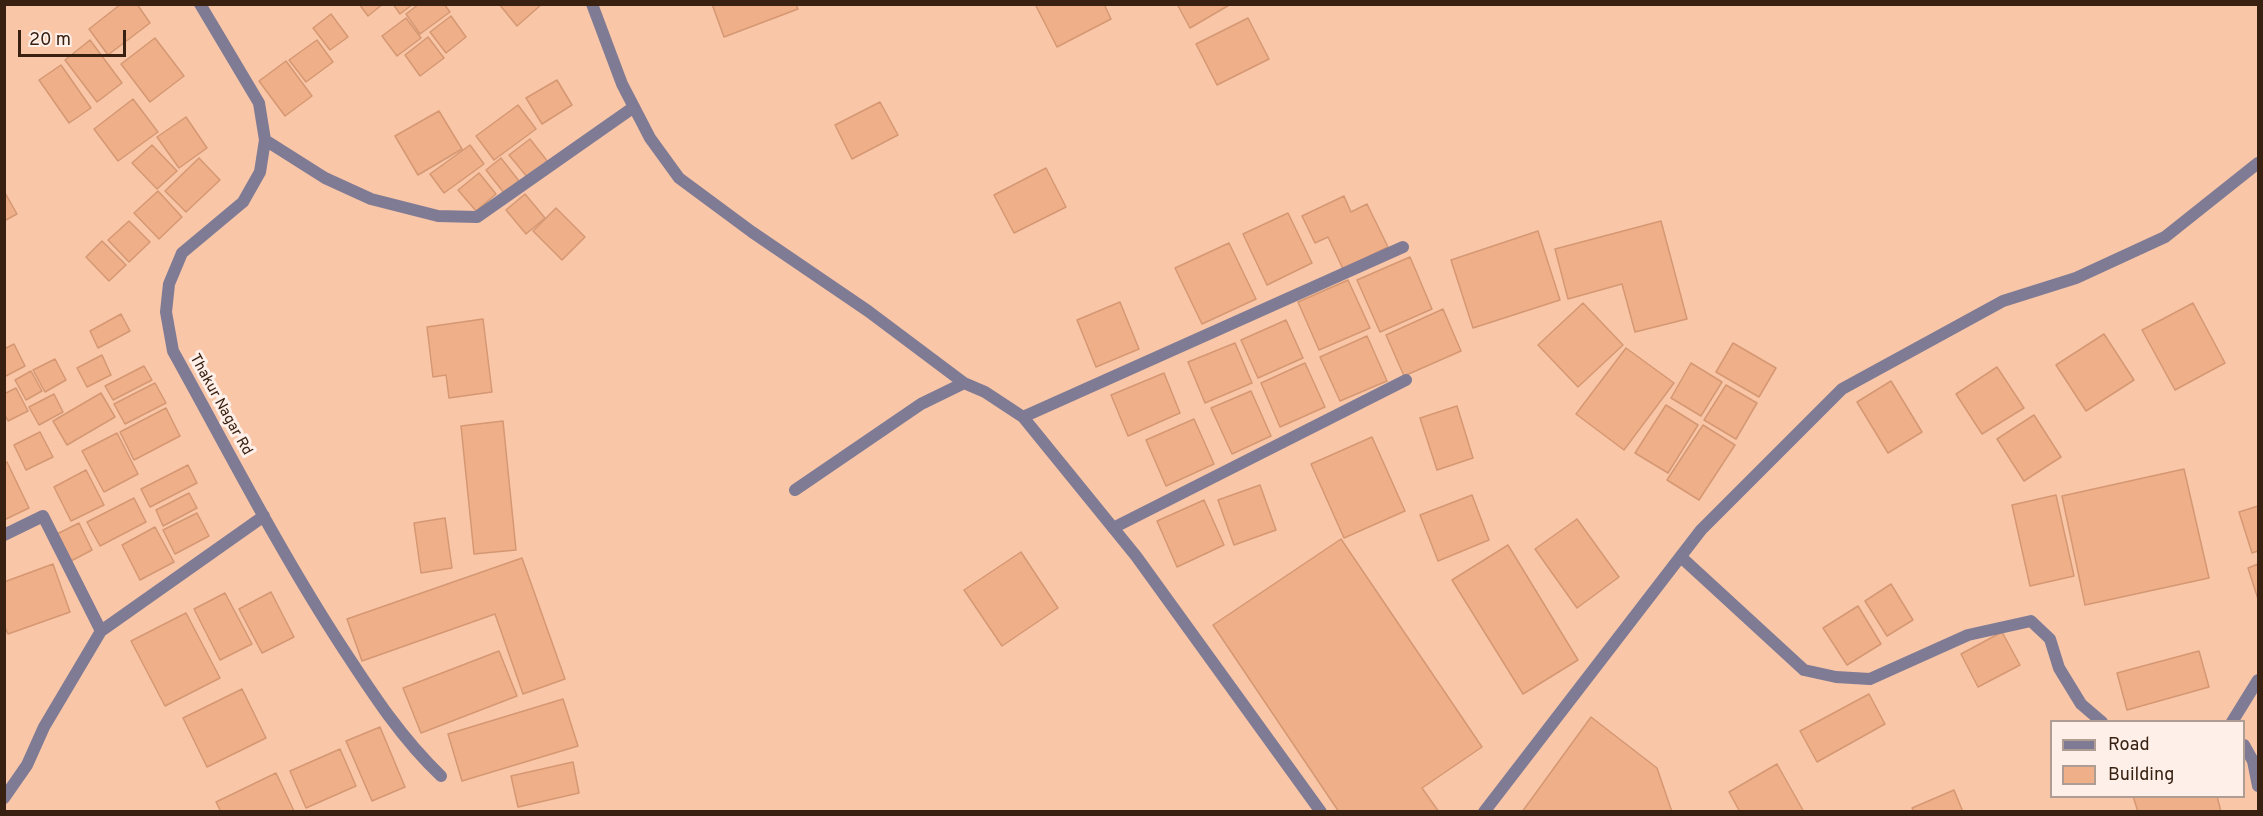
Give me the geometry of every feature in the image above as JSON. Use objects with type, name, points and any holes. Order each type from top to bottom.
[{"type":"street","name":"Thakur Nagar Rd","points":[[200,4],[259,103],[265,140],[260,172],[243,202],[182,253],[169,284],[166,312],[173,351],[304,588],[392,723],[412,749],[441,776]]},
{"type":"street","points":[[592,4],[621,84],[650,138],[679,178],[752,232],[868,311],[964,383],[985,392],[1023,417],[1113,528],[1321,812]]},
{"type":"street","points":[[265,140],[325,178],[371,199],[438,216],[477,217],[634,107]]},
{"type":"street","points":[[1484,812],[1701,530],[1842,389],[2003,301],[2076,278],[2165,237],[2259,163]]},
{"type":"street","points":[[1023,417],[1403,247]]},
{"type":"street","points":[[1113,528],[1406,380]]},
{"type":"street","points":[[795,490],[921,404],[964,383]]},
{"type":"street","points":[[4,535],[43,516],[101,631]]},
{"type":"street","points":[[4,798],[27,765],[44,727],[101,631],[264,516]]},
{"type":"street","points":[[1681,557],[1804,670],[1836,677],[1870,679],[1968,635],[2031,621],[2050,639],[2058,668],[2081,704],[2100,720]]},
{"type":"street","points":[[2233,720],[2259,680]]},
{"type":"street","points":[[2245,747],[2253,761],[2259,786]]},
{"type":"building","points":[[121,4],[137,4],[150,23],[108,55],[89,29]]},
{"type":"building","points":[[359,4],[383,4],[368,16]]},
{"type":"building","points":[[393,4],[413,4],[400,14]]},
{"type":"building","points":[[419,4],[444,4],[450,12],[420,34],[406,14]]},
{"type":"building","points":[[499,4],[542,4],[517,26]]},
{"type":"building","points":[[712,4],[796,4],[798,9],[724,37]]},
{"type":"building","points":[[1035,4],[1104,4],[1111,19],[1057,47]]},
{"type":"building","points":[[1177,4],[1231,4],[1190,28]]},
{"type":"building","points":[[331,14],[348,37],[330,50],[313,28]]},
{"type":"building","points":[[451,16],[466,37],[446,53],[430,32]]},
{"type":"building","points":[[406,18],[421,38],[397,56],[382,36]]},
{"type":"building","points":[[1248,18],[1269,59],[1217,85],[1196,44]]},
{"type":"building","points":[[428,37],[444,58],[420,76],[405,55]]},
{"type":"building","points":[[155,38],[184,76],[150,102],[121,64]]},
{"type":"building","points":[[90,40],[122,83],[97,102],[65,60]]},
{"type":"building","points":[[317,40],[333,62],[306,82],[289,60]]},
{"type":"building","points":[[286,61],[312,96],[285,116],[259,81]]},
{"type":"building","points":[[61,65],[91,108],[69,123],[39,80]]},
{"type":"building","points":[[557,80],[572,105],[542,124],[526,98]]},
{"type":"building","points":[[133,99],[158,132],[118,161],[94,129]]},
{"type":"building","points":[[880,102],[898,135],[852,159],[835,125]]},
{"type":"building","points":[[518,105],[536,129],[494,160],[476,136]]},
{"type":"building","points":[[439,111],[462,149],[418,175],[395,136]]},
{"type":"building","points":[[186,117],[207,148],[179,168],[157,137]]},
{"type":"building","points":[[530,139],[548,162],[528,178],[509,155]]},
{"type":"building","points":[[152,145],[177,171],[157,189],[132,163]]},
{"type":"building","points":[[470,145],[484,164],[444,193],[430,174]]},
{"type":"building","points":[[199,158],[220,180],[186,212],[165,191]]},
{"type":"building","points":[[501,158],[519,181],[504,193],[486,170]]},
{"type":"building","points":[[1046,168],[1066,207],[1014,233],[994,195]]},
{"type":"building","points":[[479,173],[496,194],[476,211],[458,190]]},
{"type":"building","points":[[4,191],[17,214],[4,221]]},
{"type":"building","points":[[158,191],[182,217],[159,239],[134,213]]},
{"type":"building","points":[[525,194],[545,218],[526,234],[506,210]]},
{"type":"building","points":[[1344,196],[1351,212],[1367,204],[1388,247],[1343,269],[1328,237],[1315,243],[1302,216]]},
{"type":"building","points":[[556,208],[585,237],[562,260],[533,231]]},
{"type":"building","points":[[1288,213],[1312,263],[1267,285],[1243,234]]},
{"type":"building","points":[[129,221],[150,242],[129,262],[108,240]]},
{"type":"building","points":[[1661,221],[1687,319],[1635,332],[1622,284],[1568,299],[1555,249]]},
{"type":"building","points":[[1538,231],[1560,300],[1473,328],[1451,260]]},
{"type":"building","points":[[102,241],[126,265],[109,281],[86,257]]},
{"type":"building","points":[[1229,243],[1256,299],[1202,324],[1175,268]]},
{"type":"building","points":[[1410,257],[1432,309],[1380,332],[1357,280]]},
{"type":"building","points":[[1348,280],[1370,328],[1319,350],[1298,302]]},
{"type":"building","points":[[1120,302],[1139,349],[1096,367],[1077,320]]},
{"type":"building","points":[[1583,303],[1623,345],[1578,387],[1538,345]]},
{"type":"building","points":[[2193,303],[2225,363],[2175,390],[2142,330]]},
{"type":"building","points":[[1443,309],[1461,351],[1404,376],[1386,335]]},
{"type":"building","points":[[121,314],[130,331],[98,348],[90,331]]},
{"type":"building","points":[[483,319],[492,392],[449,398],[446,375],[433,377],[427,327]]},
{"type":"building","points":[[1286,320],[1303,358],[1258,378],[1241,340]]},
{"type":"building","points":[[2104,334],[2134,380],[2086,411],[2056,365]]},
{"type":"building","points":[[1367,336],[1387,381],[1340,401],[1320,357]]},
{"type":"building","points":[[1235,343],[1252,383],[1205,403],[1188,362]]},
{"type":"building","points":[[1733,343],[1776,368],[1759,397],[1716,372]]},
{"type":"building","points":[[14,344],[25,366],[4,377],[4,349]]},
{"type":"building","points":[[1626,348],[1674,383],[1624,450],[1576,414]]},
{"type":"building","points":[[102,355],[111,375],[87,387],[77,368]]},
{"type":"building","points":[[55,359],[66,380],[45,392],[33,370]]},
{"type":"building","points":[[1305,363],[1325,407],[1280,427],[1261,383]]},
{"type":"building","points":[[1691,363],[1722,382],[1701,416],[1671,398]]},
{"type":"building","points":[[144,366],[152,380],[113,400],[105,386]]},
{"type":"building","points":[[1997,367],[2024,408],[1982,434],[1956,394]]},
{"type":"building","points":[[31,371],[42,391],[26,400],[15,380]]},
{"type":"building","points":[[1164,373],[1180,413],[1128,436],[1111,395]]},
{"type":"building","points":[[1891,381],[1922,432],[1888,453],[1857,402]]},
{"type":"building","points":[[155,383],[166,403],[125,424],[114,404]]},
{"type":"building","points":[[1726,385],[1757,403],[1736,439],[1704,420]]},
{"type":"building","points":[[16,388],[28,411],[8,421],[4,413],[4,394]]},
{"type":"building","points":[[1251,391],[1271,436],[1232,454],[1211,408]]},
{"type":"building","points":[[101,393],[115,417],[67,445],[53,421]]},
{"type":"building","points":[[54,394],[63,412],[39,425],[29,407]]},
{"type":"building","points":[[1666,405],[1698,425],[1668,473],[1635,453]]},
{"type":"building","points":[[1457,406],[1473,458],[1437,470],[1420,418]]},
{"type":"building","points":[[166,408],[180,436],[134,460],[120,432]]},
{"type":"building","points":[[2034,415],[2061,457],[2024,481],[1997,439]]},
{"type":"building","points":[[1194,419],[1214,464],[1166,486],[1146,440]]},
{"type":"building","points":[[503,421],[516,550],[474,554],[461,426]]},
{"type":"building","points":[[1703,425],[1735,445],[1699,500],[1667,480]]},
{"type":"building","points":[[40,432],[53,457],[26,470],[14,445]]},
{"type":"building","points":[[117,433],[138,474],[104,492],[82,451]]},
{"type":"building","points":[[1372,437],[1405,511],[1344,538],[1311,464]]},
{"type":"building","points":[[7,462],[29,508],[4,520],[4,464]]},
{"type":"building","points":[[188,465],[197,483],[150,507],[141,489]]},
{"type":"building","points":[[2184,469],[2209,578],[2085,605],[2062,496]]},
{"type":"building","points":[[86,470],[104,505],[71,521],[54,487]]},
{"type":"building","points":[[1260,485],[1276,530],[1234,545],[1218,500]]},
{"type":"building","points":[[189,493],[197,508],[163,526],[156,510]]},
{"type":"building","points":[[1472,495],[1489,540],[1438,561],[1420,515]]},
{"type":"building","points":[[2056,495],[2074,576],[2030,586],[2012,505]]},
{"type":"building","points":[[134,498],[146,522],[100,546],[87,522]]},
{"type":"building","points":[[1204,500],[1224,545],[1177,567],[1157,521]]},
{"type":"building","points":[[2258,506],[2258,551],[2252,553],[2239,512]]},
{"type":"building","points":[[197,513],[209,536],[175,554],[163,530]]},
{"type":"building","points":[[445,518],[452,568],[421,573],[414,523]]},
{"type":"building","points":[[1577,519],[1619,577],[1577,608],[1535,549]]},
{"type":"building","points":[[79,523],[92,550],[71,561],[57,534]]},
{"type":"building","points":[[155,527],[174,562],[140,580],[122,545]]},
{"type":"building","points":[[1341,539],[1482,747],[1422,788],[1439,812],[1339,812],[1213,625]]},
{"type":"building","points":[[1508,545],[1578,660],[1523,694],[1452,580]]},
{"type":"building","points":[[1021,552],[1058,608],[1002,646],[964,590]]},
{"type":"building","points":[[522,558],[565,679],[523,694],[495,614],[362,661],[347,619]]},
{"type":"building","points":[[53,564],[70,612],[8,634],[4,625],[4,582]]},
{"type":"building","points":[[2258,564],[2258,599],[2248,568]]},
{"type":"building","points":[[1891,584],[1913,620],[1887,636],[1865,601]]},
{"type":"building","points":[[271,592],[294,637],[262,653],[239,609]]},
{"type":"building","points":[[225,593],[252,644],[220,660],[194,609]]},
{"type":"building","points":[[1858,606],[1881,644],[1847,665],[1823,628]]},
{"type":"building","points":[[186,613],[220,678],[165,706],[131,641]]},
{"type":"building","points":[[2002,632],[2020,665],[1978,687],[1961,654]]},
{"type":"building","points":[[499,651],[517,696],[421,733],[403,688]]},
{"type":"building","points":[[2199,651],[2209,687],[2127,710],[2117,673]]},
{"type":"building","points":[[242,689],[266,738],[207,767],[183,718]]},
{"type":"building","points":[[1869,694],[1885,724],[1817,762],[1800,731]]},
{"type":"building","points":[[563,699],[578,746],[462,781],[448,734]]},
{"type":"building","points":[[1591,717],[1657,768],[1672,812],[1522,812]]},
{"type":"building","points":[[380,727],[405,787],[372,801],[346,741]]},
{"type":"building","points":[[340,749],[356,786],[306,808],[290,771]]},
{"type":"building","points":[[573,762],[579,793],[518,807],[511,776]]},
{"type":"building","points":[[1777,764],[1804,812],[1740,812],[1729,792]]},
{"type":"building","points":[[276,773],[294,811],[221,812],[216,802]]},
{"type":"building","points":[[1954,790],[1963,812],[1914,812],[1912,808]]},
{"type":"building","points":[[2134,798],[2218,798],[2221,812],[2138,812]]}]
